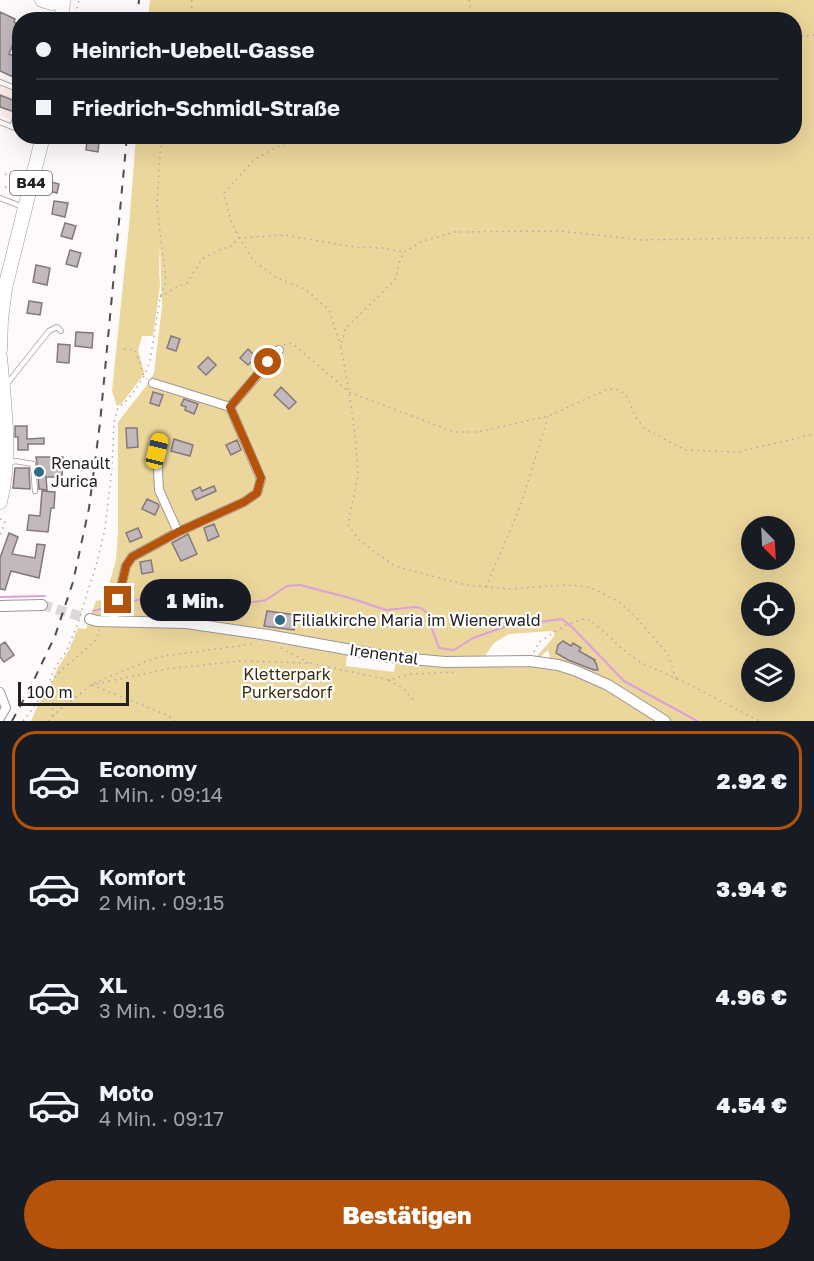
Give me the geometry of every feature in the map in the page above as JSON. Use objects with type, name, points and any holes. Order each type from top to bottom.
[{"type":"main road","name":"B44","points":[[0,350],[1,301],[39,144]]},
{"type":"main road","points":[[0,357],[3,443],[6,463],[0,502]]},
{"type":"street","points":[[230,407],[279,350]]},
{"type":"street","points":[[114,617],[126,566],[132,557],[178,532],[244,502],[257,493],[261,478],[230,407],[153,383]]},
{"type":"street","points":[[160,438],[157,451],[159,490],[178,532]]},
{"type":"street","points":[[0,606],[42,605]]},
{"type":"street","name":"Irenental","points":[[92,624],[114,617],[186,623],[390,657],[445,662],[530,661],[558,665],[608,685],[665,721]]},
{"type":"street","points":[[0,692],[6,706],[0,718]]},
{"type":"lane","points":[[3,89],[12,88]]},
{"type":"lane","points":[[0,122],[12,127]]},
{"type":"lane","points":[[0,198],[25,208]]},
{"type":"lane","points":[[2,388],[49,332],[57,327],[61,331]]},
{"type":"lane","points":[[6,463],[15,461],[33,464],[35,491]]},
{"type":"path","points":[[53,716],[51,676],[67,650],[78,623],[100,550],[109,505],[114,422],[118,408],[127,400],[144,376],[150,361],[160,298],[166,281],[157,207],[162,144]]},
{"type":"path","points":[[284,144],[254,160],[224,193],[230,218],[239,238],[254,261],[277,278],[305,290],[329,310],[341,347],[355,434],[358,474],[348,525],[361,542],[395,566],[466,585],[508,589],[566,585],[584,586],[596,590],[620,602],[633,614],[668,654],[676,679]]},
{"type":"path","points":[[5,174],[9,176]]},
{"type":"path","points":[[5,188],[23,193]]},
{"type":"path","points":[[341,347],[345,329],[395,280],[404,252],[423,241],[454,232],[559,231],[643,240],[814,238]]},
{"type":"path","points":[[160,298],[187,283],[202,260],[221,249],[230,247],[239,238],[284,235],[354,247],[404,252]]},
{"type":"path","points":[[279,350],[286,344],[292,343],[349,392],[454,432],[477,432],[549,416],[608,389],[620,390],[628,398],[634,416],[644,428],[685,450],[738,452],[814,434]]},
{"type":"path","points":[[124,349],[135,350],[144,376],[153,383]]},
{"type":"path","points":[[486,588],[520,507],[549,416]]},
{"type":"path","points":[[0,519],[5,521],[0,537]]},
{"type":"path","points":[[530,661],[539,642],[570,623],[584,619],[590,620],[640,662],[759,721]]},
{"type":"path","points":[[23,721],[57,674],[94,642],[100,631],[92,624]]},
{"type":"path","points":[[48,721],[101,679],[164,656],[253,644],[268,635],[282,649],[310,663]]},
{"type":"path","points":[[91,685],[166,669],[240,661],[310,663],[388,680],[404,688],[416,703]]},
{"type":"path","points":[[388,680],[410,674],[466,671]]},
{"type":"path","points":[[91,685],[175,721]]},
{"type":"shaded area","points":[[0,78],[12,84],[12,120],[0,115]]},
{"type":"green space","name":"Kletterpark Purkersdorf","points":[[150,0],[814,0],[814,721],[31,721],[38,705],[50,688],[78,628],[86,629],[96,601],[105,599],[116,560],[118,422],[154,373],[162,306],[160,246],[160,286],[153,336],[142,336],[138,350],[144,372],[122,403],[117,406],[112,391],[135,144],[802,144],[802,12],[149,12]],"holes":[[[551,631],[555,633],[537,656],[539,658],[548,650],[551,661],[483,659],[494,643],[509,634]],[[347,653],[396,661],[394,672],[346,666]]]},
{"type":"building","points":[[0,12],[12,18],[12,47],[9,54],[12,55],[12,76],[0,71]]},
{"type":"building","points":[[0,95],[12,100],[12,111],[0,107]]},
{"type":"building","points":[[87,144],[99,144],[98,152],[86,150]]},
{"type":"building","points":[[47,181],[59,184],[57,193],[45,190]]},
{"type":"building","points":[[54,201],[68,203],[65,217],[52,214]]},
{"type":"building","points":[[65,223],[76,226],[72,239],[61,236]]},
{"type":"building","points":[[70,250],[81,253],[77,267],[66,264]]},
{"type":"building","points":[[36,265],[50,268],[47,285],[33,282]]},
{"type":"building","points":[[29,301],[42,303],[40,315],[27,313]]},
{"type":"building","points":[[76,332],[93,333],[92,348],[75,346]]},
{"type":"building","points":[[171,336],[180,339],[176,351],[167,348]]},
{"type":"building","points":[[58,344],[70,345],[69,363],[57,362]]},
{"type":"building","points":[[248,349],[256,357],[248,365],[240,358]]},
{"type":"building","points":[[208,357],[216,365],[206,375],[198,367]]},
{"type":"building","points":[[281,387],[296,402],[289,409],[274,395]]},
{"type":"building","points":[[153,392],[163,395],[159,406],[150,403]]},
{"type":"building","points":[[184,399],[198,404],[194,414],[185,410],[186,407],[181,405]]},
{"type":"building","points":[[15,426],[27,426],[27,439],[44,438],[44,444],[28,444],[28,450],[18,450]]},
{"type":"building","points":[[126,428],[137,428],[138,447],[127,448]]},
{"type":"building","points":[[174,439],[193,445],[190,456],[171,451]]},
{"type":"building","points":[[237,440],[241,450],[231,455],[226,445]]},
{"type":"building","points":[[36,457],[63,457],[62,477],[46,477],[47,490],[39,489]]},
{"type":"building","points":[[15,468],[29,468],[30,489],[13,488]]},
{"type":"building","points":[[214,486],[216,491],[196,500],[192,491],[200,487],[202,491]]},
{"type":"building","points":[[42,491],[55,492],[48,532],[27,530],[29,515],[40,516]]},
{"type":"building","points":[[147,499],[159,506],[155,515],[142,509]]},
{"type":"building","points":[[214,524],[219,536],[208,541],[204,528]]},
{"type":"building","points":[[138,528],[142,537],[130,542],[126,533]]},
{"type":"building","points":[[9,533],[18,537],[12,554],[35,558],[37,544],[45,545],[39,578],[11,571],[5,590],[0,589],[0,558]]},
{"type":"building","points":[[188,534],[197,554],[181,561],[172,543]]},
{"type":"building","points":[[151,560],[153,572],[142,574],[140,562]]},
{"type":"building","name":"Filialkirche Maria im Wienerwald","points":[[267,611],[296,615],[294,630],[264,626]]},
{"type":"building","points":[[563,641],[581,648],[579,651],[595,660],[598,670],[568,660],[556,653],[558,645]]},
{"type":"building","points":[[5,642],[14,655],[4,662],[0,657],[0,645]]},
{"type":"waterway","points":[[119,605],[152,596],[170,595],[189,597],[200,607],[247,603],[266,600],[287,586],[300,585],[386,610],[421,608],[426,612],[439,648],[454,650],[473,638],[507,626],[562,619],[624,681],[697,721]]},
{"type":"waterway","points":[[0,597],[45,596]]},
{"type":"waterway","points":[[93,611],[113,606]]},
{"type":"tunnel","points":[[42,605],[90,619]]},
{"type":"railway","points":[[138,12],[139,0]]},
{"type":"railway","points":[[12,721],[55,636],[73,582],[89,508],[100,423],[126,144]]},
{"type":"place","name":"Renault Jurica","points":[[39,472]]},
{"type":"place","name":"Filialkirche Maria im Wienerwald","points":[[280,620]]},
{"type":"route","points":[[118,600],[126,566],[132,557],[178,532],[244,502],[257,493],[261,478],[230,407],[268,362]]}]
